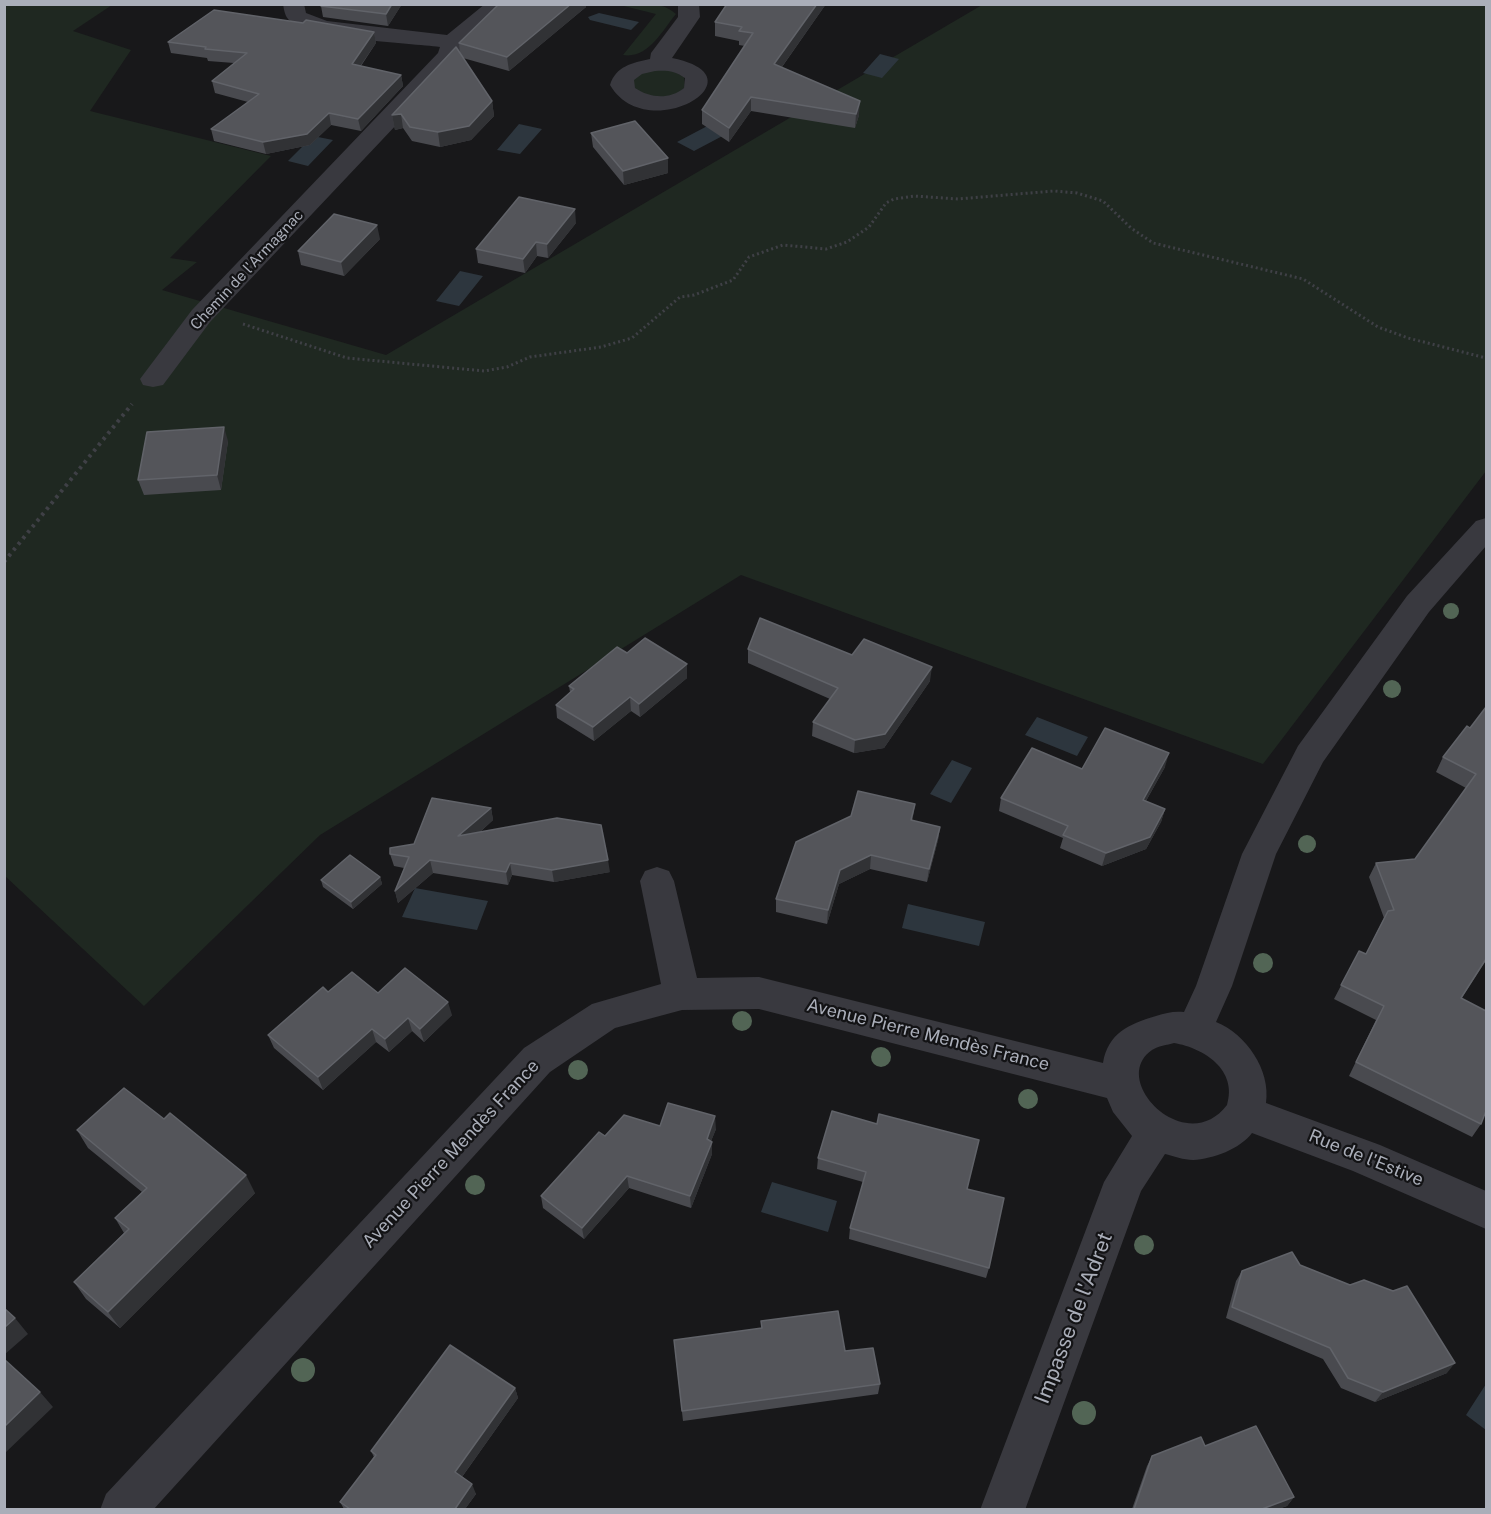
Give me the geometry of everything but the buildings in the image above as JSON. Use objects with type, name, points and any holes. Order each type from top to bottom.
[{"type":"street","points":[[293,4],[296,16],[304,21],[326,27],[452,42],[499,4]]},
{"type":"street","points":[[659,64],[662,53],[689,17],[688,4]]},
{"type":"street","name":"Chemin de l'Armagnac","points":[[153,379],[201,316],[442,63],[449,54],[452,42]]},
{"type":"street","points":[[1194,1030],[1215,986],[1259,854],[1310,755],[1418,604],[1486,528]]},
{"type":"street","points":[[657,881],[682,994]]},
{"type":"street","name":"Avenue Pierre Mendès France","points":[[122,1509],[537,1060],[605,1015],[682,994],[759,993],[1119,1084]]},
{"type":"street","points":[[1174,1027],[1194,1030],[1213,1037],[1228,1049],[1240,1064],[1248,1080],[1249,1098],[1244,1113],[1234,1127],[1218,1137],[1198,1141],[1177,1140],[1157,1132],[1139,1119],[1126,1102],[1119,1084],[1119,1066],[1126,1050],[1138,1037],[1155,1029],[1174,1027]]},
{"type":"street","name":"Rue de l'Estive","points":[[1244,1113],[1299,1131],[1384,1164],[1486,1210]]},
{"type":"street","name":"Impasse de l'Adret","points":[[1002,1509],[1124,1182],[1157,1132]]},
{"type":"path","points":[[201,316],[236,321],[347,358],[426,367],[457,366],[484,371],[507,368],[530,357],[601,347],[632,338],[680,297],[694,295],[733,280],[749,257],[783,245],[826,249],[847,242],[869,227],[886,203],[894,199],[914,196],[958,199],[1054,191],[1077,193],[1103,201],[1131,228],[1153,243],[1303,279],[1323,288],[1365,320],[1394,333],[1486,358]]},
{"type":"path","points":[[4,562],[153,379]]},
{"type":"shaded area","points":[[4,5],[112,5],[73,31],[131,50],[90,111],[271,156],[170,258],[197,262],[162,290],[386,355],[982,5],[1486,5],[1486,471],[1263,764],[741,575],[320,835],[144,1006],[5,876]]},
{"type":"shaded area","points":[[620,5],[657,5],[676,14],[647,48],[640,53],[623,55],[656,14]]},
{"type":"shaded area","points":[[599,13],[639,22],[631,30],[590,20],[588,17]]},
{"type":"shaded area","points":[[880,54],[899,59],[882,78],[863,73]]},
{"type":"shaded area","points":[[645,70],[671,70],[684,77],[685,87],[669,96],[656,97],[637,94],[630,81]]},
{"type":"shaded area","points":[[713,123],[730,132],[694,151],[677,142]]},
{"type":"shaded area","points":[[519,124],[542,129],[520,154],[497,150]]},
{"type":"shaded area","points":[[313,136],[333,140],[308,166],[288,161]]},
{"type":"shaded area","points":[[460,271],[483,276],[459,306],[436,301]]},
{"type":"shaded area","points":[[1037,717],[1088,737],[1077,756],[1025,735]]},
{"type":"shaded area","points":[[952,760],[972,768],[951,803],[930,794]]},
{"type":"shaded area","points":[[415,888],[488,901],[477,930],[402,917]]},
{"type":"shaded area","points":[[908,904],[985,922],[979,946],[902,928]]},
{"type":"shaded area","points":[[772,1182],[837,1201],[828,1232],[761,1212]]},
{"type":"shaded area","points":[[1486,1384],[1486,1430],[1466,1415]]}]
